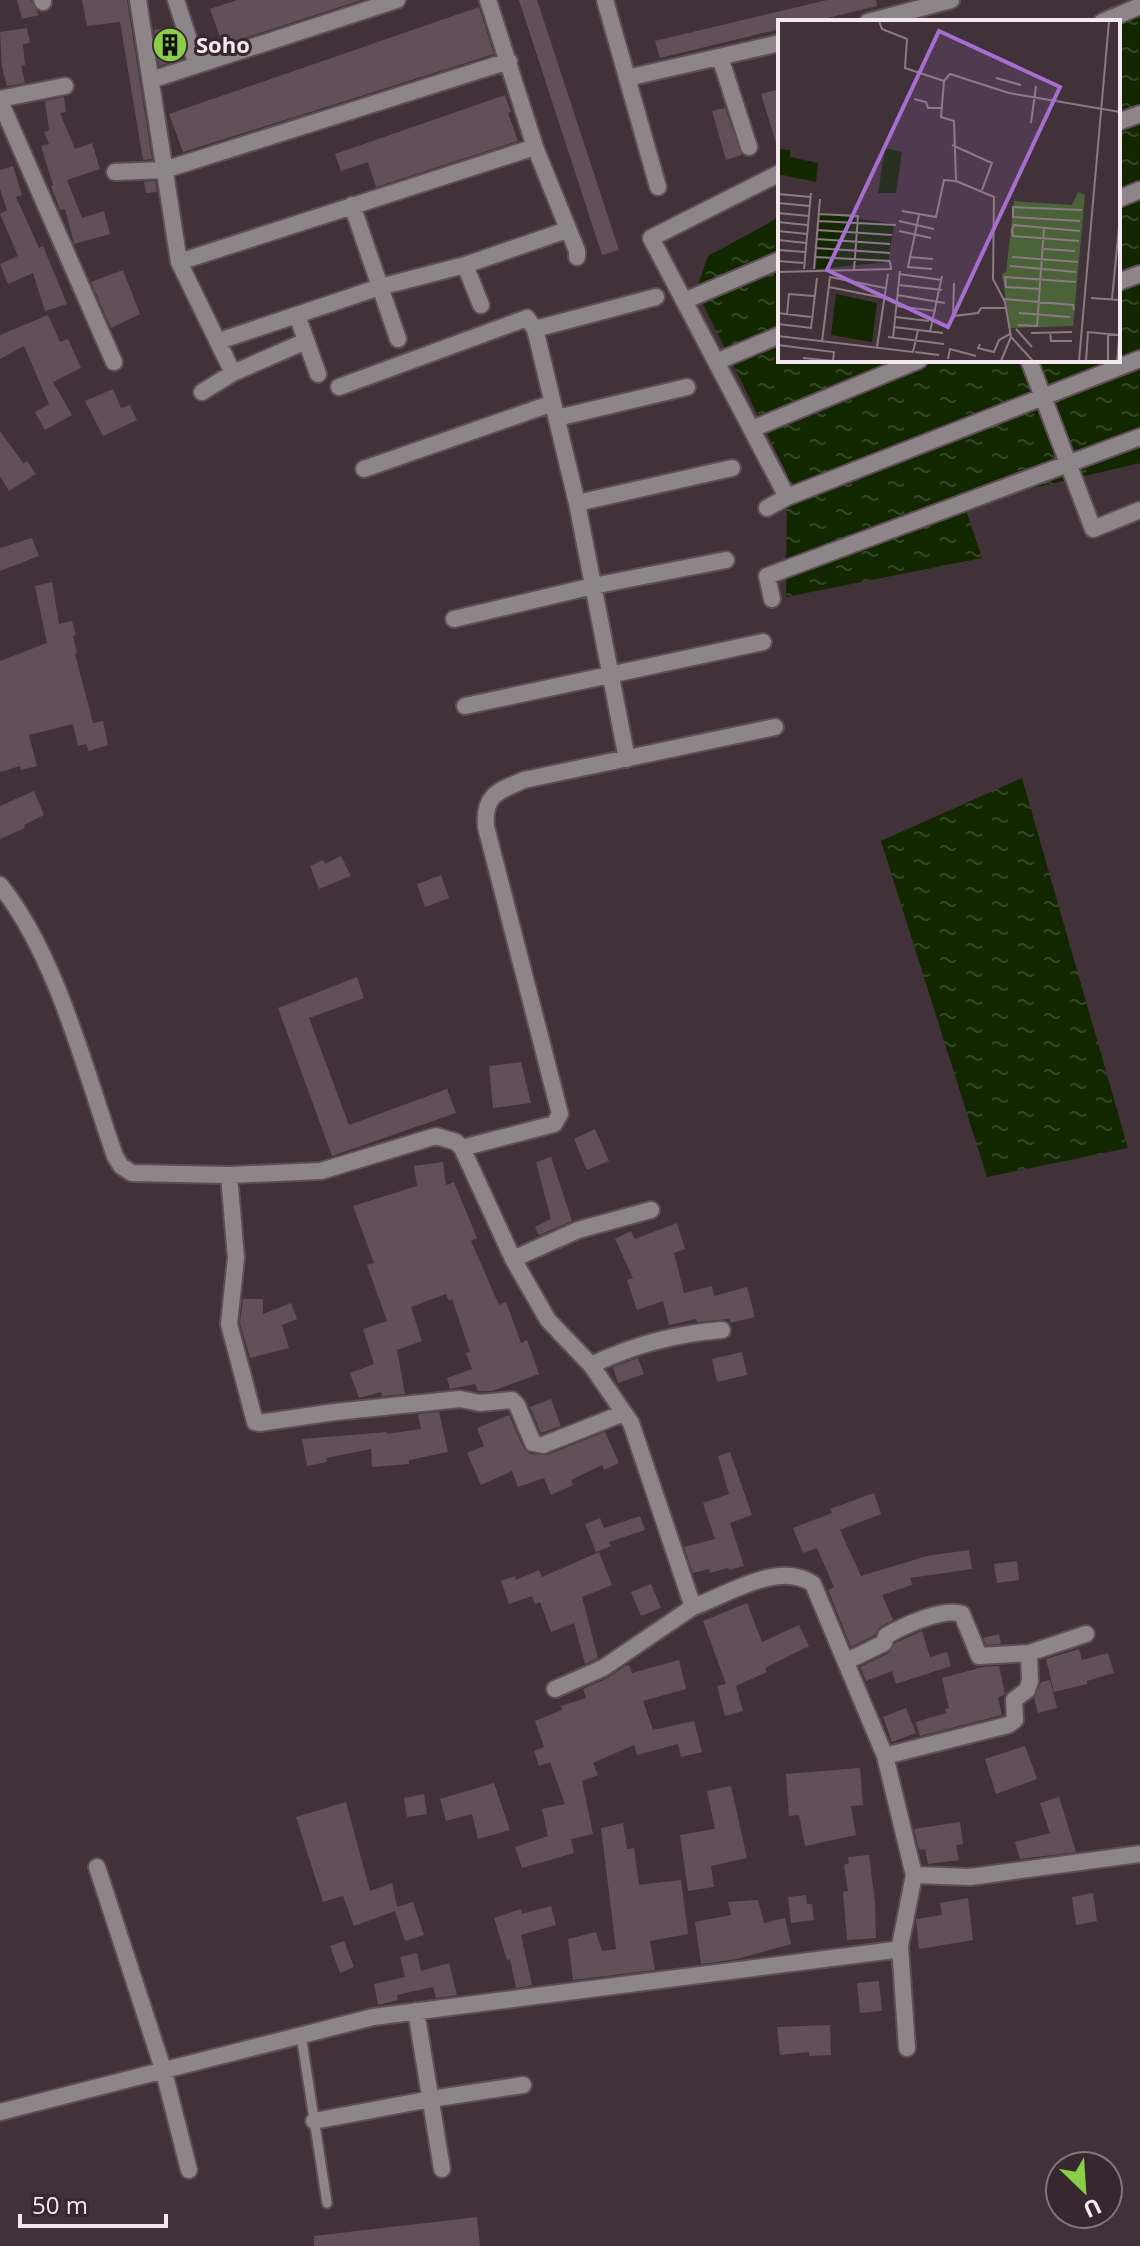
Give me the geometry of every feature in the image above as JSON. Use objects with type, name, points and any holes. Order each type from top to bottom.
[{"type":"street","points":[[138,0],[179,262],[233,373]]},
{"type":"street","points":[[176,0],[197,65]]},
{"type":"street","points":[[151,80],[397,0]]},
{"type":"street","points":[[488,0],[535,147],[577,257]]},
{"type":"street","points":[[605,0],[658,187]]},
{"type":"street","points":[[876,20],[951,0]]},
{"type":"street","points":[[1107,20],[1140,6]]},
{"type":"street","points":[[627,78],[778,43]]},
{"type":"street","points":[[720,57],[749,147]]},
{"type":"street","points":[[115,172],[164,170],[509,61]]},
{"type":"street","points":[[65,86],[0,100],[114,362]]},
{"type":"street","points":[[1120,121],[1140,114]]},
{"type":"street","points":[[179,262],[535,147]]},
{"type":"street","points":[[778,174],[651,238],[787,497]]},
{"type":"street","points":[[1120,198],[1140,190]]},
{"type":"street","points":[[352,205],[398,339]]},
{"type":"street","points":[[219,341],[380,287],[465,265],[567,230]]},
{"type":"street","points":[[684,301],[778,261]]},
{"type":"street","points":[[465,265],[481,305]]},
{"type":"street","points":[[1120,281],[1140,274]]},
{"type":"street","points":[[535,329],[656,297]]},
{"type":"street","points":[[297,315],[318,374]]},
{"type":"street","points":[[339,387],[527,318],[535,329],[577,503],[627,759]]},
{"type":"street","points":[[716,362],[778,336]]},
{"type":"street","points":[[202,392],[233,373],[306,341]]},
{"type":"street","points":[[767,508],[787,497],[1140,359]]},
{"type":"street","points":[[752,429],[914,362]]},
{"type":"street","points":[[1030,362],[1093,529],[1140,510]]},
{"type":"street","points":[[364,469],[555,410],[687,387]]},
{"type":"street","points":[[772,599],[767,576],[1140,437]]},
{"type":"street","points":[[577,503],[732,468]]},
{"type":"street","points":[[454,619],[593,586],[726,560]]},
{"type":"street","points":[[465,706],[763,642]]},
{"type":"street","points":[[462,1148],[554,1124],[560,1114],[486,827],[485,811],[498,790],[524,780],[775,727]]},
{"type":"street","points":[[0,885],[13,901],[47,965],[115,1156],[121,1166],[132,1173],[229,1175],[321,1171],[436,1136],[456,1142],[462,1148],[513,1259],[548,1320],[591,1365],[631,1423],[693,1607]]},
{"type":"street","points":[[229,1175],[236,1258],[229,1324],[255,1422],[460,1399],[480,1403],[512,1400],[533,1443],[543,1445],[624,1413]]},
{"type":"street","points":[[513,1259],[578,1230],[651,1210]]},
{"type":"street","points":[[591,1365],[656,1339],[722,1330]]},
{"type":"street","points":[[555,1689],[603,1668],[693,1607],[769,1578],[802,1577],[813,1584],[885,1756],[914,1875],[900,1946],[907,2048]]},
{"type":"street","points":[[847,1661],[884,1643],[886,1636],[895,1630],[956,1612],[965,1619],[979,1656],[1029,1653],[1086,1634]]},
{"type":"street","points":[[885,1756],[1008,1725],[1015,1720],[1014,1700],[1027,1690],[1030,1681],[1029,1653]]},
{"type":"street","points":[[914,1875],[970,1877],[1140,1854]]},
{"type":"street","points":[[97,1867],[164,2072],[189,2170]]},
{"type":"street","points":[[0,2112],[373,2017],[887,1951],[900,1946]]},
{"type":"street","points":[[416,2011],[442,2169]]},
{"type":"street","points":[[314,2121],[523,2085]]},
{"type":"lane","points":[[301,2035],[327,2203]]},
{"type":"water","points":[[1140,6],[1140,463],[964,504],[982,558],[786,597],[787,474],[702,302],[699,282],[708,256],[778,216],[778,362],[1120,362],[1120,21]]},
{"type":"water","points":[[1022,778],[1128,1148],[987,1177],[881,841]]},
{"type":"building","points":[[17,0],[31,0],[39,15],[22,19]]},
{"type":"building","points":[[82,0],[127,0],[152,159],[143,160],[120,22],[87,26]]},
{"type":"building","points":[[237,0],[361,0],[223,45],[210,9]]},
{"type":"building","points":[[519,0],[537,0],[619,250],[602,255]]},
{"type":"building","points":[[827,0],[876,0],[877,6],[819,20],[778,20],[778,29],[660,58],[655,41]]},
{"type":"building","points":[[479,7],[494,54],[183,152],[169,114]]},
{"type":"building","name":"Soho","points":[[173,27],[183,58],[159,66],[154,30]]},
{"type":"building","points":[[27,28],[30,43],[23,44],[25,65],[21,66],[25,83],[7,86],[2,67],[0,32]]},
{"type":"building","points":[[776,90],[778,142],[776,143],[761,94]]},
{"type":"building","points":[[505,95],[518,141],[376,187],[368,162],[341,171],[335,154]]},
{"type":"building","points":[[64,97],[66,112],[60,113],[75,149],[92,143],[100,169],[67,180],[82,218],[104,211],[110,234],[74,244],[65,209],[60,210],[51,186],[41,146],[49,144],[44,132],[49,130],[45,101]]},
{"type":"building","points":[[725,108],[742,155],[726,160],[712,111]]},
{"type":"building","points":[[13,166],[22,195],[16,197],[39,248],[43,246],[67,304],[45,311],[33,273],[8,284],[0,264],[18,256],[0,214],[7,210],[0,189],[0,170]]},
{"type":"building","points":[[155,181],[157,192],[146,193],[144,182]]},
{"type":"building","points":[[123,270],[140,314],[111,328],[91,282]]},
{"type":"building","points":[[48,315],[60,342],[68,339],[81,368],[53,382],[72,415],[45,430],[35,412],[49,404],[24,346],[0,359],[0,335]]},
{"type":"building","points":[[113,389],[121,408],[130,405],[137,420],[103,436],[85,401]]},
{"type":"building","points":[[0,431],[23,463],[27,461],[36,474],[9,491],[0,476]]},
{"type":"building","points":[[32,538],[39,556],[0,571],[0,548]]},
{"type":"building","points":[[52,582],[59,624],[72,621],[76,635],[73,636],[75,654],[93,723],[103,721],[108,745],[89,751],[86,744],[78,746],[73,724],[29,735],[37,766],[21,770],[20,766],[0,772],[0,661],[47,643],[35,586]]},
{"type":"building","points":[[34,791],[44,815],[0,839],[0,806]]},
{"type":"building","points":[[341,856],[351,876],[319,889],[310,866],[323,860],[325,864]]},
{"type":"building","points":[[441,875],[449,898],[425,907],[417,884]]},
{"type":"building","points":[[357,977],[364,998],[309,1018],[349,1125],[447,1089],[456,1113],[332,1156],[278,1008]]},
{"type":"building","points":[[521,1062],[531,1103],[493,1108],[489,1066]]},
{"type":"building","points":[[595,1129],[609,1161],[587,1170],[574,1139]]},
{"type":"building","points":[[551,1157],[572,1221],[539,1235],[535,1227],[551,1219],[536,1162]]},
{"type":"building","points":[[443,1162],[446,1185],[454,1182],[477,1238],[471,1241],[499,1305],[506,1302],[521,1343],[527,1340],[539,1374],[492,1391],[478,1391],[475,1384],[450,1389],[447,1378],[472,1369],[466,1353],[470,1352],[452,1299],[449,1301],[446,1294],[411,1307],[422,1341],[397,1350],[405,1394],[382,1396],[381,1392],[359,1398],[350,1373],[374,1364],[363,1329],[387,1321],[367,1265],[374,1263],[353,1206],[417,1186],[414,1166]]},
{"type":"building","points":[[677,1223],[685,1249],[674,1253],[684,1293],[712,1286],[714,1296],[747,1287],[755,1317],[731,1323],[729,1319],[697,1322],[696,1319],[669,1325],[663,1301],[637,1310],[627,1280],[633,1278],[615,1239],[631,1231],[635,1239]]},
{"type":"building","points":[[243,1299],[263,1299],[263,1314],[291,1303],[297,1319],[282,1325],[289,1348],[250,1358],[240,1323]]},
{"type":"building","points":[[742,1352],[747,1375],[717,1382],[712,1359]]},
{"type":"building","points":[[638,1358],[644,1374],[618,1383],[613,1367]]},
{"type":"building","points":[[551,1399],[561,1426],[541,1433],[530,1407]]},
{"type":"building","points":[[439,1412],[448,1452],[409,1460],[409,1464],[372,1467],[371,1449],[326,1458],[327,1462],[307,1466],[302,1439],[421,1429],[418,1414]]},
{"type":"building","points":[[509,1415],[523,1447],[530,1454],[547,1455],[605,1432],[619,1463],[604,1470],[602,1465],[571,1480],[573,1485],[551,1495],[544,1478],[518,1487],[512,1471],[481,1485],[467,1453],[484,1446],[477,1428]]},
{"type":"building","points":[[730,1452],[752,1515],[730,1523],[744,1566],[693,1573],[684,1547],[715,1539],[703,1503],[729,1494],[718,1456]]},
{"type":"building","points":[[874,1493],[881,1514],[840,1530],[861,1576],[927,1556],[969,1550],[972,1569],[910,1578],[912,1585],[882,1595],[893,1620],[880,1627],[875,1635],[851,1647],[828,1590],[834,1587],[817,1548],[803,1553],[793,1528],[832,1513],[830,1509]]},
{"type":"building","points":[[640,1516],[645,1530],[609,1542],[611,1546],[596,1552],[585,1524],[600,1518],[604,1528]]},
{"type":"building","points":[[599,1552],[612,1585],[582,1597],[598,1658],[585,1664],[574,1623],[551,1632],[540,1602],[535,1604],[532,1596],[509,1604],[501,1581],[515,1576],[516,1580],[539,1570],[542,1577]]},
{"type":"building","points":[[1017,1561],[1019,1580],[997,1583],[994,1564]]},
{"type":"building","points":[[651,1584],[661,1608],[641,1616],[631,1592]]},
{"type":"building","points":[[747,1603],[762,1642],[799,1625],[809,1646],[765,1668],[767,1672],[736,1686],[743,1711],[725,1716],[717,1686],[726,1684],[703,1621]]},
{"type":"building","points":[[922,1631],[930,1657],[947,1652],[951,1666],[896,1684],[892,1671],[866,1681],[860,1667],[889,1653],[895,1643]]},
{"type":"building","points":[[999,1634],[1001,1644],[986,1645],[983,1638]]},
{"type":"building","points":[[1079,1649],[1082,1660],[1108,1653],[1114,1673],[1054,1692],[1046,1659]]},
{"type":"building","points":[[679,1660],[686,1689],[643,1701],[653,1730],[694,1721],[702,1752],[681,1757],[678,1744],[637,1755],[634,1745],[593,1763],[598,1775],[582,1781],[593,1834],[571,1839],[574,1853],[522,1868],[515,1847],[548,1836],[542,1809],[565,1804],[550,1762],[539,1766],[534,1751],[544,1747],[535,1721],[562,1710],[561,1706],[586,1698],[583,1689],[625,1666],[629,1665],[632,1673]]},
{"type":"building","points":[[999,1666],[1005,1694],[998,1698],[1002,1715],[920,1736],[916,1722],[946,1713],[945,1709],[949,1708],[942,1678]]},
{"type":"building","points":[[1050,1680],[1057,1708],[1038,1713],[1034,1698],[1041,1682]]},
{"type":"building","points":[[906,1708],[916,1733],[892,1742],[883,1717]]},
{"type":"building","points":[[1025,1746],[1037,1779],[996,1794],[985,1759]]},
{"type":"building","points":[[860,1768],[863,1805],[851,1806],[856,1835],[805,1846],[799,1815],[789,1816],[786,1774]]},
{"type":"building","points":[[494,1783],[510,1830],[478,1839],[472,1814],[446,1821],[440,1799]]},
{"type":"building","points":[[731,1786],[747,1858],[711,1866],[714,1887],[688,1891],[680,1835],[715,1829],[707,1791]]},
{"type":"building","points":[[424,1794],[427,1814],[407,1817],[404,1798]]},
{"type":"building","points":[[1059,1797],[1076,1852],[1020,1859],[1015,1842],[1050,1833],[1040,1803]]},
{"type":"building","points":[[346,1802],[370,1891],[392,1883],[397,1907],[413,1902],[424,1935],[405,1941],[395,1911],[354,1926],[343,1896],[323,1902],[296,1817]]},
{"type":"building","points":[[960,1822],[963,1844],[956,1845],[959,1860],[928,1864],[925,1849],[919,1850],[914,1829]]},
{"type":"building","points":[[623,1823],[627,1849],[634,1848],[639,1885],[681,1880],[688,1934],[650,1941],[655,1970],[573,1980],[568,1939],[596,1932],[602,1951],[616,1949],[601,1828]]},
{"type":"building","points":[[869,1855],[876,1938],[847,1940],[843,1892],[848,1891],[844,1865],[849,1863],[848,1857]]},
{"type":"building","points":[[1093,1893],[1097,1921],[1076,1925],[1072,1897]]},
{"type":"building","points":[[806,1895],[807,1904],[812,1904],[814,1920],[791,1923],[788,1897]]},
{"type":"building","points":[[968,1898],[973,1940],[919,1949],[916,1919],[942,1915],[940,1903]]},
{"type":"building","points":[[758,1900],[764,1923],[785,1918],[791,1944],[737,1959],[701,1964],[695,1922],[731,1915],[728,1902]]},
{"type":"building","points":[[551,1906],[556,1925],[521,1935],[532,1985],[516,1988],[510,1959],[507,1960],[494,1918],[521,1909],[522,1914]]},
{"type":"building","points":[[344,1941],[354,1967],[340,1973],[330,1946]]},
{"type":"building","points":[[417,1953],[421,1971],[449,1963],[457,1995],[436,1998],[433,1987],[397,1995],[398,2000],[378,2005],[374,1984],[405,1977],[400,1957]]},
{"type":"building","points":[[879,1981],[882,2011],[860,2013],[857,1983]]},
{"type":"building","points":[[830,2025],[831,2055],[809,2056],[809,2052],[780,2055],[777,2027]]},
{"type":"building","points":[[477,2217],[480,2246],[314,2246],[314,2236]]},
{"type":"place","name":"Soho","points":[[170,45]]}]
